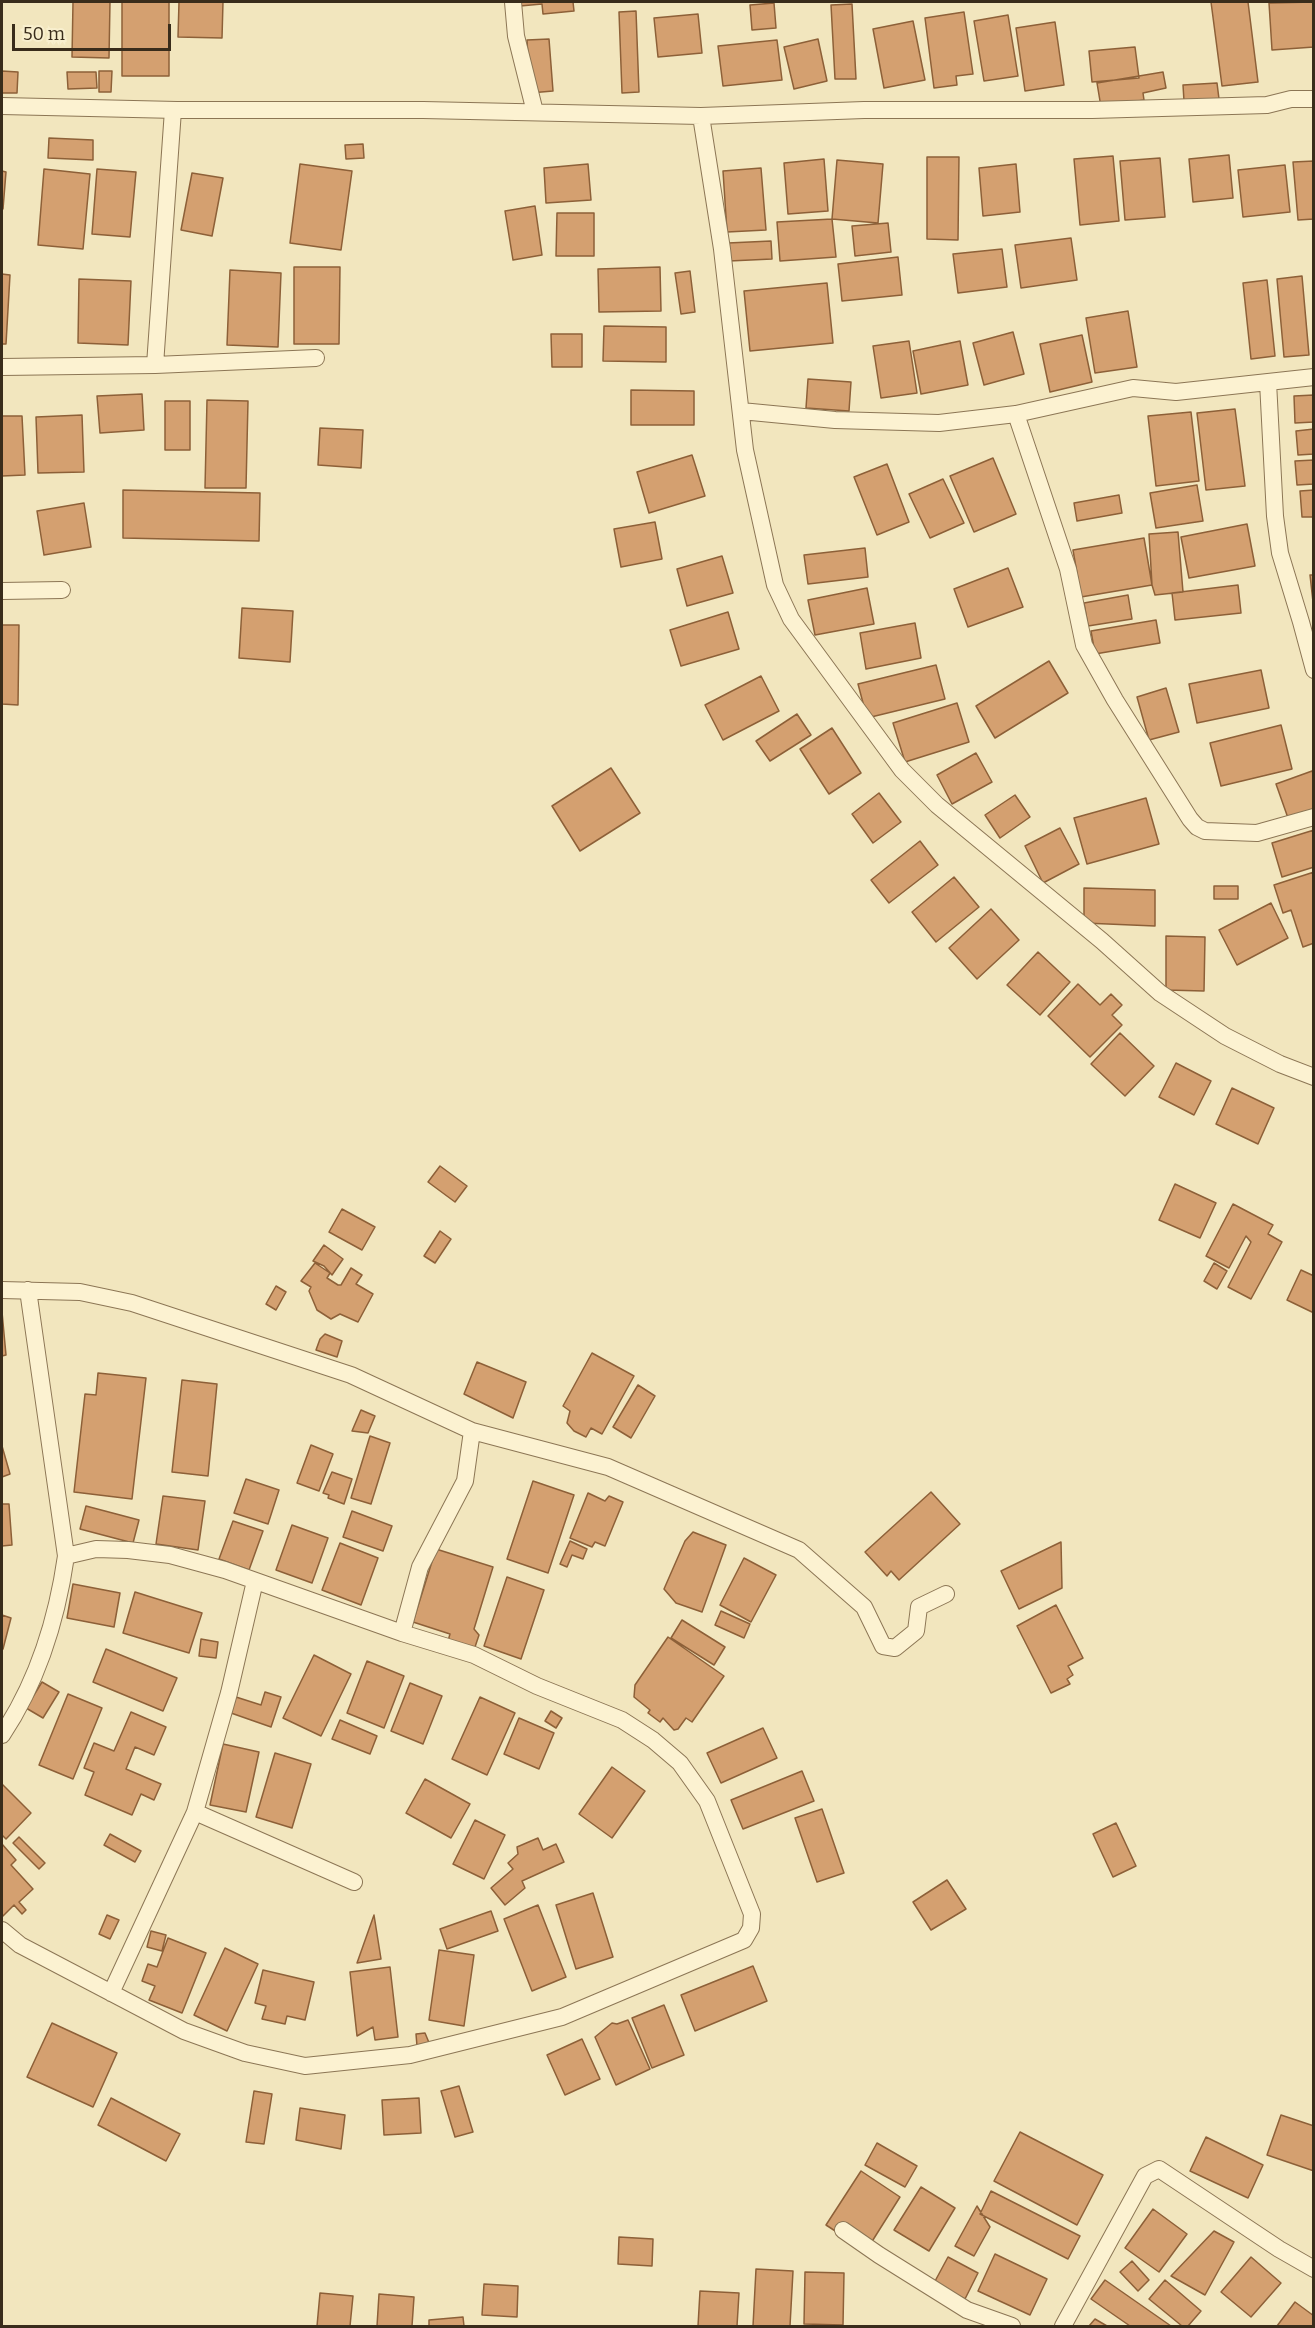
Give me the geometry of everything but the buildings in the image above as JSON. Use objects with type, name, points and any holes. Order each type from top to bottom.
[{"type":"street","points":[[513,2],[518,46],[535,112]]},
{"type":"street","points":[[2,106],[701,116],[864,110],[1115,109],[1267,105],[1291,99],[1314,99]]},
{"type":"street","points":[[155,365],[173,110]]},
{"type":"street","points":[[701,116],[722,249],[745,450],[775,585],[791,619],[902,770],[937,805],[1102,941],[1160,993],[1225,1036],[1280,1064],[1314,1077]]},
{"type":"street","points":[[2,367],[155,365],[316,358]]},
{"type":"street","points":[[741,411],[835,420],[939,423],[1016,414],[1133,388],[1176,392],[1314,377]]},
{"type":"street","points":[[1268,382],[1275,516],[1280,553],[1314,670]]},
{"type":"street","points":[[1016,414],[1068,569],[1084,645],[1115,700],[1190,819],[1197,827],[1205,831],[1257,833],[1314,816]]},
{"type":"street","points":[[2,591],[62,590]]},
{"type":"street","points":[[2,1290],[81,1292],[132,1304],[351,1375],[472,1431],[608,1467],[799,1550],[864,1607],[883,1646],[895,1648],[916,1631],[919,1607],[946,1594]]},
{"type":"street","points":[[2,1735],[20,1708],[47,1643],[60,1598],[66,1556],[27,1290]]},
{"type":"street","points":[[402,1633],[420,1567],[465,1481],[472,1431]]},
{"type":"street","points":[[2,1930],[20,1945],[184,2031],[245,2053],[305,2066],[410,2055],[562,2017],[744,1940],[751,1928],[752,1914],[707,1802],[680,1763],[653,1740],[622,1720],[537,1686],[474,1655],[402,1633],[225,1570],[170,1555],[128,1550],[96,1549],[66,1556]]},
{"type":"street","points":[[111,1993],[195,1812],[229,1693],[255,1581]]},
{"type":"street","points":[[195,1812],[354,1882]]},
{"type":"street","points":[[1064,2326],[1145,2176],[1159,2169],[1279,2249],[1314,2269]]},
{"type":"street","points":[[843,2230],[967,2310],[1012,2326]]}]
